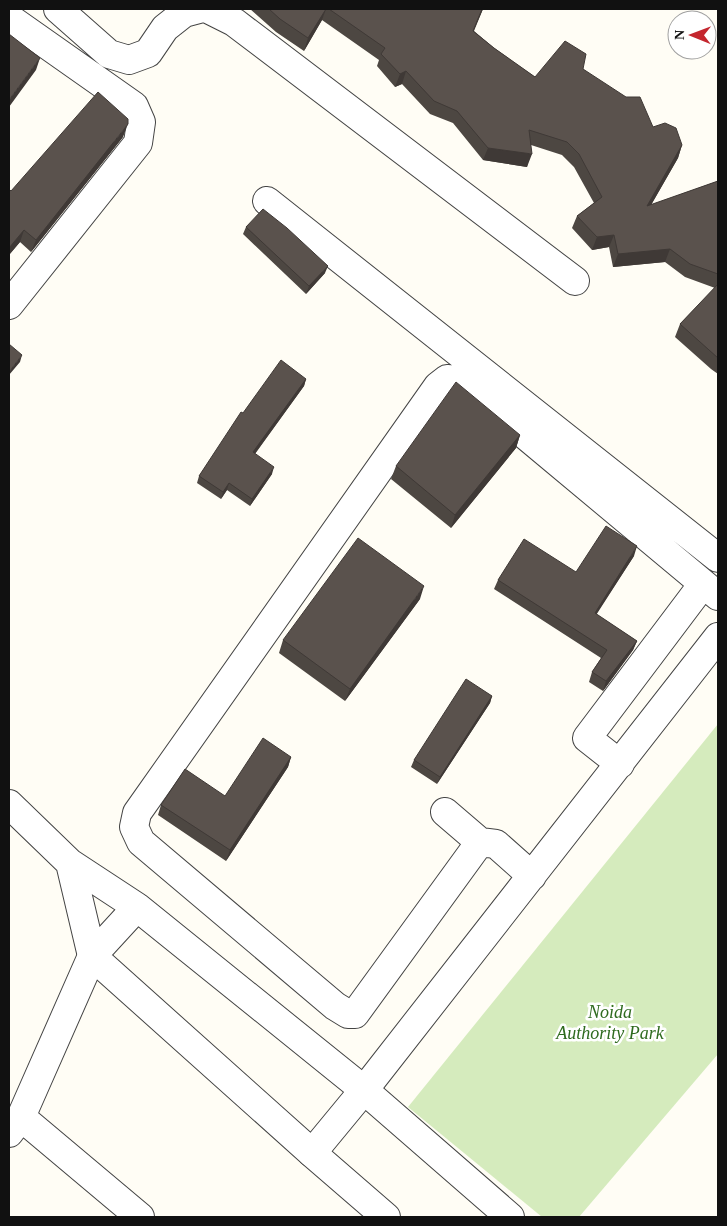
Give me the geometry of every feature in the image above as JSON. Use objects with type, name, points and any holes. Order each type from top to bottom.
[{"type":"street","points":[[58,9],[109,54],[129,60],[148,53],[165,28],[184,14],[199,9]]},
{"type":"street","points":[[208,9],[234,22],[576,281]]},
{"type":"street","points":[[9,18],[134,106],[141,122],[138,143],[9,305]]},
{"type":"street","points":[[267,201],[718,558]]},
{"type":"street","points":[[480,842],[355,1014],[348,1014],[335,1006],[141,842],[134,827],[137,813],[438,386],[447,379],[459,380],[711,590],[587,738],[620,764]]},
{"type":"street","points":[[312,1153],[364,1090],[718,638]]},
{"type":"street","points":[[9,804],[70,863],[136,907],[364,1090],[510,1217]]},
{"type":"street","points":[[444,812],[480,842],[496,844],[532,876]]},
{"type":"street","points":[[70,863],[92,956],[386,1217]]},
{"type":"street","points":[[136,907],[92,956],[15,1125],[140,1217]]},
{"type":"green space","name":"Noida Authority Park","points":[[718,724],[718,1054],[579,1217],[542,1217],[408,1107]]},
{"type":"building","points":[[269,9],[326,9],[308,38]]},
{"type":"building","points":[[329,9],[482,9],[473,31],[535,77],[565,41],[586,54],[583,69],[626,97],[640,97],[653,127],[665,123],[676,128],[682,145],[647,206],[718,181],[718,274],[690,264],[670,249],[618,254],[614,235],[597,237],[577,216],[602,197],[579,154],[567,142],[529,130],[532,154],[488,148],[457,111],[434,101],[406,71],[400,74],[381,54],[385,48]]},
{"type":"building","points":[[9,34],[40,58],[9,100]]},
{"type":"building","points":[[98,92],[128,119],[128,124],[36,240],[24,230],[9,248],[9,189],[11,191]]},
{"type":"building","points":[[263,209],[287,228],[328,266],[309,286],[246,227]]},
{"type":"building","points":[[718,284],[718,358],[680,324]]},
{"type":"building","points":[[9,344],[22,355],[9,372]]},
{"type":"building","points":[[281,360],[306,379],[253,452],[274,467],[252,499],[229,483],[223,492],[199,476],[241,412],[243,413]]},
{"type":"building","points":[[456,382],[520,435],[455,515],[396,466]]},
{"type":"building","points":[[606,526],[637,546],[595,613],[637,641],[606,681],[592,672],[607,650],[498,580],[524,539],[576,572]]},
{"type":"building","points":[[358,538],[424,586],[350,689],[283,640]]},
{"type":"building","points":[[466,679],[492,696],[440,777],[414,760]]},
{"type":"building","points":[[263,738],[291,757],[230,850],[161,805],[185,769],[225,796]]}]
